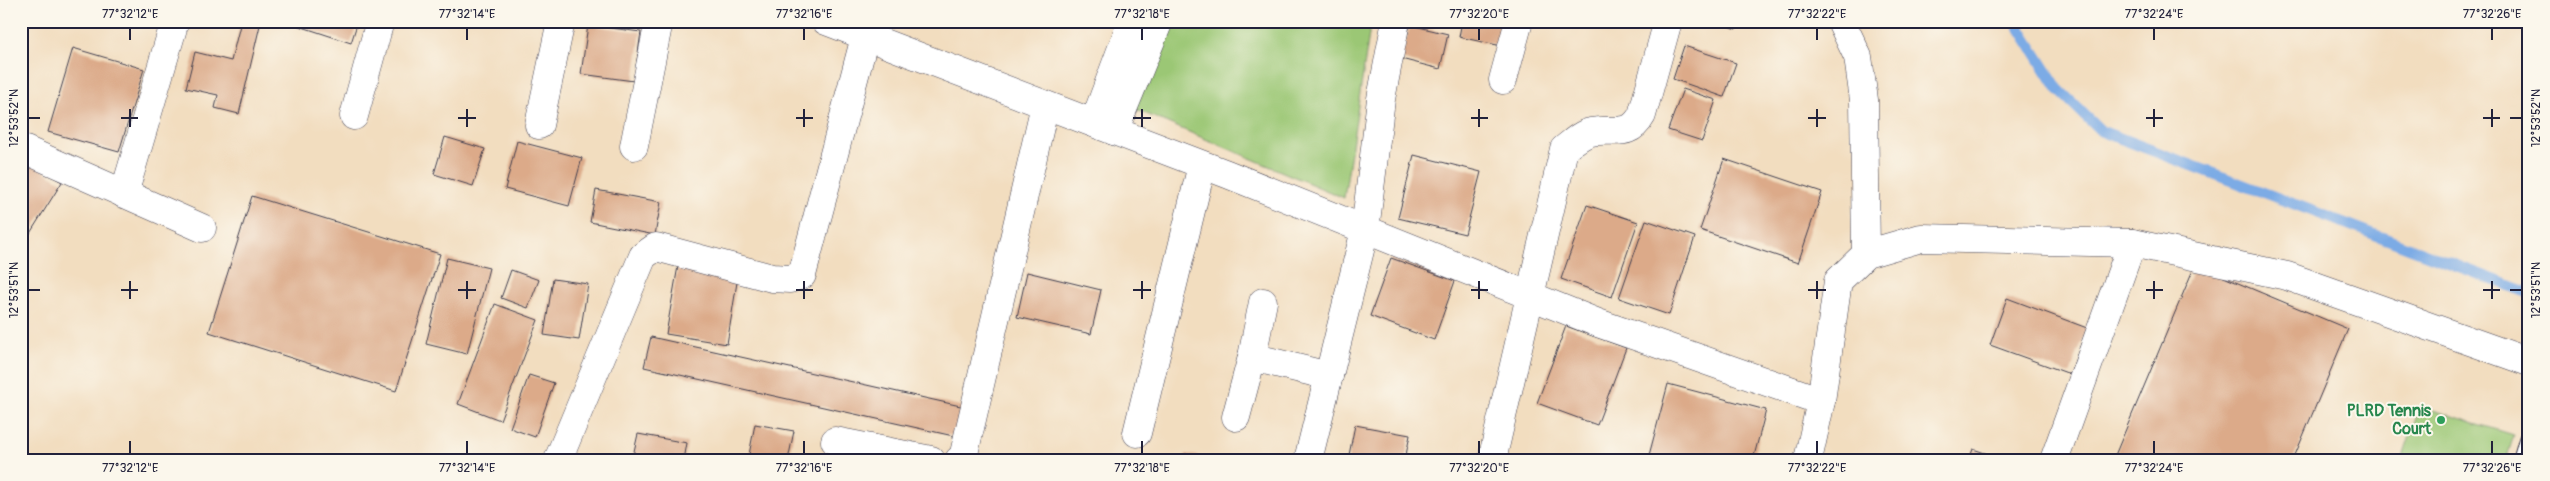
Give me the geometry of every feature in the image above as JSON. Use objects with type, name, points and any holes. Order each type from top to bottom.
[{"type":"street","points":[[124,194],[175,21]]},
{"type":"street","points":[[354,116],[380,21]]},
{"type":"street","points":[[539,125],[561,21]]},
{"type":"street","points":[[634,146],[659,21]]},
{"type":"street","points":[[826,21],[1202,165],[1598,323],[1821,401]]},
{"type":"street","points":[[1104,127],[1132,21]]},
{"type":"street","points":[[1104,127],[1159,21]]},
{"type":"street","points":[[1308,460],[1365,230],[1381,99],[1396,21]]},
{"type":"street","points":[[1502,80],[1519,21]]},
{"type":"street","points":[[1492,460],[1564,149],[1590,132],[1628,130],[1637,125],[1642,114],[1668,21]]},
{"type":"street","points":[[1841,21],[1858,57],[1864,100],[1866,254]]},
{"type":"street","points":[[558,460],[643,256],[656,247],[772,278],[790,279],[802,275],[865,36]]},
{"type":"street","points":[[959,460],[962,458],[1045,105]]},
{"type":"street","points":[[21,148],[202,228]]},
{"type":"street","points":[[1137,433],[1202,165]]},
{"type":"street","points":[[1808,460],[1821,401],[1838,281],[1866,254],[1921,238],[2132,243],[2287,276],[2529,362]]},
{"type":"street","points":[[2054,460],[2132,243]]},
{"type":"street","points":[[1236,417],[1252,357],[1263,302]]},
{"type":"street","points":[[1252,357],[1329,376]]},
{"type":"street","points":[[835,442],[931,460]]},
{"type":"lane","points":[[2523,460],[2529,440]]},
{"type":"green space","points":[[1167,21],[1371,21],[1344,198],[1130,107]]},
{"type":"green space","name":"PLRD Tennis Court","points":[[2420,406],[2514,435],[2506,460],[2402,460]]},
{"type":"building","points":[[241,21],[261,21],[239,114],[215,108],[218,95],[186,88],[195,52],[231,61]]},
{"type":"building","points":[[284,21],[358,21],[351,43]]},
{"type":"building","points":[[632,21],[649,21],[648,26]]},
{"type":"building","points":[[1434,21],[1449,21],[1448,26]]},
{"type":"building","points":[[1462,21],[1508,21],[1502,46],[1459,37]]},
{"type":"building","points":[[1714,21],[1739,21],[1736,29]]},
{"type":"building","points":[[588,25],[641,32],[634,81],[581,74]]},
{"type":"building","points":[[1410,25],[1448,34],[1440,69],[1401,59]]},
{"type":"building","points":[[1684,46],[1736,63],[1724,97],[1673,79]]},
{"type":"building","points":[[73,48],[144,69],[119,152],[48,132]]},
{"type":"building","points":[[1683,89],[1716,100],[1702,141],[1668,130]]},
{"type":"building","points":[[445,137],[485,149],[473,186],[434,174]]},
{"type":"building","points":[[517,141],[582,158],[569,206],[505,189]]},
{"type":"building","points":[[1414,155],[1481,172],[1465,234],[1398,218]]},
{"type":"building","points":[[21,158],[62,182],[27,238],[21,235]]},
{"type":"building","points":[[1724,159],[1822,192],[1798,263],[1700,230]]},
{"type":"building","points":[[596,190],[661,202],[655,235],[590,222]]},
{"type":"building","points":[[252,196],[440,254],[396,391],[209,332]]},
{"type":"building","points":[[1587,205],[1638,222],[1612,297],[1561,279]]},
{"type":"building","points":[[1646,220],[1695,237],[1669,315],[1619,298]]},
{"type":"building","points":[[447,258],[489,268],[467,354],[426,344]]},
{"type":"building","points":[[1391,258],[1455,281],[1434,340],[1370,316]]},
{"type":"building","points":[[2195,265],[2348,329],[2293,460],[2113,460]]},
{"type":"building","points":[[678,266],[738,276],[727,344],[666,334]]},
{"type":"building","points":[[511,270],[539,280],[528,308],[501,298]]},
{"type":"building","points":[[1027,272],[1101,290],[1091,334],[1017,317]]},
{"type":"building","points":[[553,279],[588,284],[579,340],[544,335]]},
{"type":"building","points":[[2007,298],[2087,328],[2070,374],[1990,345]]},
{"type":"building","points":[[495,304],[538,320],[500,420],[458,404]]},
{"type":"building","points":[[1566,326],[1626,348],[1597,425],[1537,403]]},
{"type":"building","points":[[651,337],[965,407],[958,437],[644,367]]},
{"type":"building","points":[[529,375],[554,383],[535,437],[510,428]]},
{"type":"building","points":[[1668,384],[1766,410],[1753,460],[1648,459]]},
{"type":"building","points":[[755,424],[794,431],[788,460],[748,460]]},
{"type":"building","points":[[1355,425],[1410,435],[1405,460],[1348,460]]},
{"type":"building","points":[[638,434],[687,443],[684,460],[632,460]]},
{"type":"building","points":[[1973,449],[2003,459],[2003,460],[1969,460]]},
{"type":"building","points":[[1185,454],[1213,459],[1184,460]]},
{"type":"waterway","points":[[2015,21],[2058,89],[2101,131],[2529,293]]},
{"type":"place","name":"PLRD Tennis Court","points":[[2441,420]]}]
